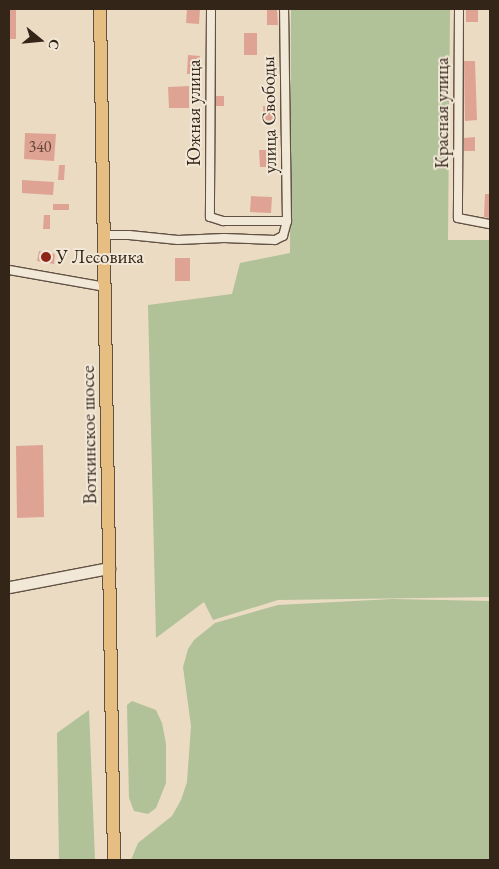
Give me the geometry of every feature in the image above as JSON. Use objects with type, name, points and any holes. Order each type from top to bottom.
[{"type":"main road","name":"Воткинское шоссе","points":[[100,9],[114,860]]},
{"type":"street","name":"Южная улица","points":[[210,9],[210,217],[223,220],[287,221]]},
{"type":"street","name":"улица Свободы","points":[[284,9],[287,221]]},
{"type":"street","name":"Красная улица","points":[[459,9],[458,218],[490,224]]},
{"type":"street","points":[[104,235],[129,235],[178,240],[224,238],[275,240],[282,236],[287,221]]},
{"type":"street","points":[[9,270],[105,287]]},
{"type":"street","points":[[9,587],[110,568]]},
{"type":"green space","points":[[291,9],[450,9],[448,240],[490,240],[490,597],[278,600],[213,620],[204,602],[156,638],[148,305],[232,294],[240,263],[290,253]]},
{"type":"green space","points":[[392,599],[490,601],[490,860],[131,860],[138,843],[172,816],[181,800],[187,782],[191,726],[183,667],[188,649],[194,640],[215,623],[278,605]]},
{"type":"green space","points":[[132,701],[156,710],[162,723],[166,744],[166,783],[156,808],[148,814],[134,811],[129,798],[127,705]]},
{"type":"green space","points":[[89,710],[95,860],[59,860],[57,733]]},
{"type":"building","points":[[9,9],[16,9],[16,39],[9,39]]},
{"type":"building","points":[[187,9],[200,9],[199,24],[186,23]]},
{"type":"building","points":[[267,9],[277,9],[278,25],[267,25]]},
{"type":"building","points":[[466,9],[478,9],[478,22],[466,22]]},
{"type":"building","points":[[244,33],[257,33],[257,55],[244,55]]},
{"type":"building","points":[[188,55],[200,56],[199,74],[187,74]]},
{"type":"building","points":[[464,61],[475,61],[477,120],[465,121]]},
{"type":"building","points":[[189,86],[189,108],[169,108],[168,87]]},
{"type":"building","points":[[216,96],[224,96],[224,106],[216,106]]},
{"type":"building","points":[[263,106],[274,106],[274,124],[264,125]]},
{"type":"building","points":[[25,133],[56,134],[54,161],[24,159]]},
{"type":"building","points":[[475,137],[475,151],[464,151],[464,138]]},
{"type":"building","points":[[259,150],[277,150],[277,167],[260,167]]},
{"type":"building","points":[[59,165],[65,165],[64,180],[58,180]]},
{"type":"building","points":[[22,180],[54,182],[53,195],[22,193]]},
{"type":"building","points":[[485,194],[490,194],[490,218],[484,217]]},
{"type":"building","points":[[251,196],[272,197],[271,213],[250,212]]},
{"type":"building","points":[[53,204],[69,204],[69,210],[53,210]]},
{"type":"building","points":[[44,215],[50,215],[50,229],[43,229]]},
{"type":"building","name":"У Лесовика","points":[[39,251],[55,254],[54,264],[37,261]]},
{"type":"building","points":[[175,258],[190,258],[190,281],[175,281]]},
{"type":"building","points":[[43,445],[44,517],[17,518],[16,446]]},
{"type":"place","name":"У Лесовика","points":[[46,257]]}]
